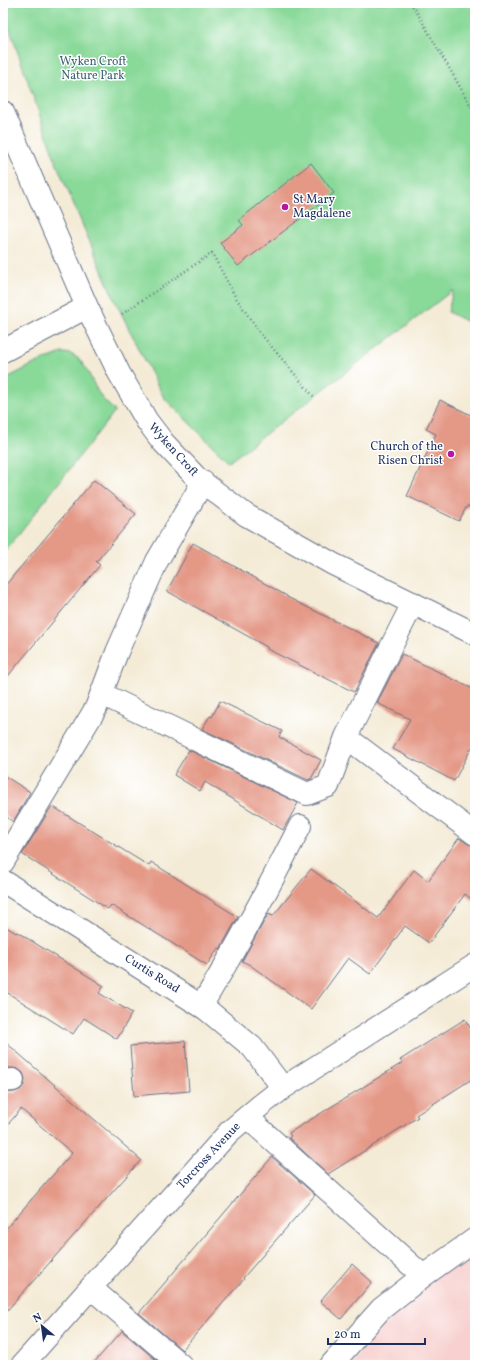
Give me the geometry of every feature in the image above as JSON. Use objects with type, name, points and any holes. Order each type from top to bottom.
[{"type":"street","name":"Wyken Croft","points":[[3,112],[98,331],[119,373],[147,420],[163,442],[197,478],[246,514],[333,564],[475,634]]},
{"type":"street","points":[[3,351],[87,307]]},
{"type":"street","points":[[3,862],[96,708],[117,652],[158,561],[203,482]]},
{"type":"street","points":[[102,694],[307,794],[328,786],[346,737],[412,603]]},
{"type":"street","points":[[346,737],[475,834]]},
{"type":"street","points":[[202,1006],[263,897],[300,826]]},
{"type":"street","name":"Curtis Road","points":[[3,881],[202,1006],[252,1047],[283,1088]]},
{"type":"street","name":"Torcross Avenue","points":[[22,1365],[229,1132],[283,1088],[475,965]]},
{"type":"street","points":[[247,1117],[423,1276]]},
{"type":"street","points":[[331,1365],[381,1309],[423,1276],[475,1239]]},
{"type":"street","points":[[91,1288],[181,1365]]},
{"type":"path","points":[[410,3],[415,9],[475,114]]},
{"type":"path","points":[[98,331],[212,253],[236,298],[260,333],[314,397]]},
{"type":"shaded area","points":[[475,1245],[475,1365],[350,1365],[423,1282]]},
{"type":"green space","name":"Wyken Croft Nature Park","points":[[3,3],[475,3],[475,326],[448,312],[453,290],[229,462],[164,398],[115,301],[57,165],[3,10]]},
{"type":"green space","points":[[62,353],[70,354],[81,362],[86,368],[100,395],[115,411],[3,554],[3,380],[36,363]]},
{"type":"building","name":"St Mary Magdalene","points":[[311,163],[334,193],[238,266],[220,243],[243,225],[239,220]]},
{"type":"building","name":"Church of the Risen Christ","points":[[440,400],[475,417],[475,510],[467,506],[459,521],[407,496],[436,434],[426,429]]},
{"type":"building","points":[[94,480],[136,514],[96,562],[100,565],[3,682],[3,588]]},
{"type":"building","points":[[193,543],[287,597],[379,643],[354,692],[267,649],[267,647],[167,591]]},
{"type":"building","points":[[402,654],[475,690],[475,741],[454,781],[393,749],[410,719],[377,703]]},
{"type":"building","points":[[220,701],[282,731],[279,737],[321,760],[311,779],[308,780],[202,729],[210,716],[212,717]]},
{"type":"building","points":[[189,750],[298,803],[283,830],[205,782],[200,791],[174,775]]},
{"type":"building","points":[[3,775],[30,792],[13,822],[3,814]]},
{"type":"building","points":[[52,806],[149,866],[151,862],[238,917],[220,949],[218,948],[207,965],[111,905],[108,909],[22,854]]},
{"type":"building","points":[[459,838],[468,844],[475,846],[475,902],[465,894],[429,943],[405,926],[370,974],[348,958],[311,1009],[250,965],[242,961],[268,914],[273,916],[311,869],[378,918],[414,870],[428,881]]},
{"type":"building","points":[[3,925],[16,933],[17,932],[104,986],[99,993],[132,1013],[117,1039],[84,1018],[73,1034],[3,990]]},
{"type":"building","points":[[465,1019],[475,1036],[475,1077],[416,1115],[418,1117],[328,1174],[289,1138],[291,1136],[289,1133],[402,1063],[400,1060]]},
{"type":"building","points":[[3,1040],[141,1160],[3,1315],[3,1232],[72,1153],[21,1109],[3,1130],[3,1093],[20,1090],[24,1085],[25,1079],[23,1073],[18,1069],[3,1068]]},
{"type":"building","points":[[185,1041],[189,1091],[134,1096],[130,1046]]},
{"type":"building","points":[[272,1157],[315,1195],[182,1350],[139,1313]]},
{"type":"building","points":[[352,1264],[372,1282],[341,1319],[320,1301]]},
{"type":"building","points":[[122,1331],[162,1365],[92,1365]]},
{"type":"place","name":"St Mary Magdalene","points":[[285,207]]},
{"type":"place","name":"Church of the Risen Christ","points":[[451,454]]}]
